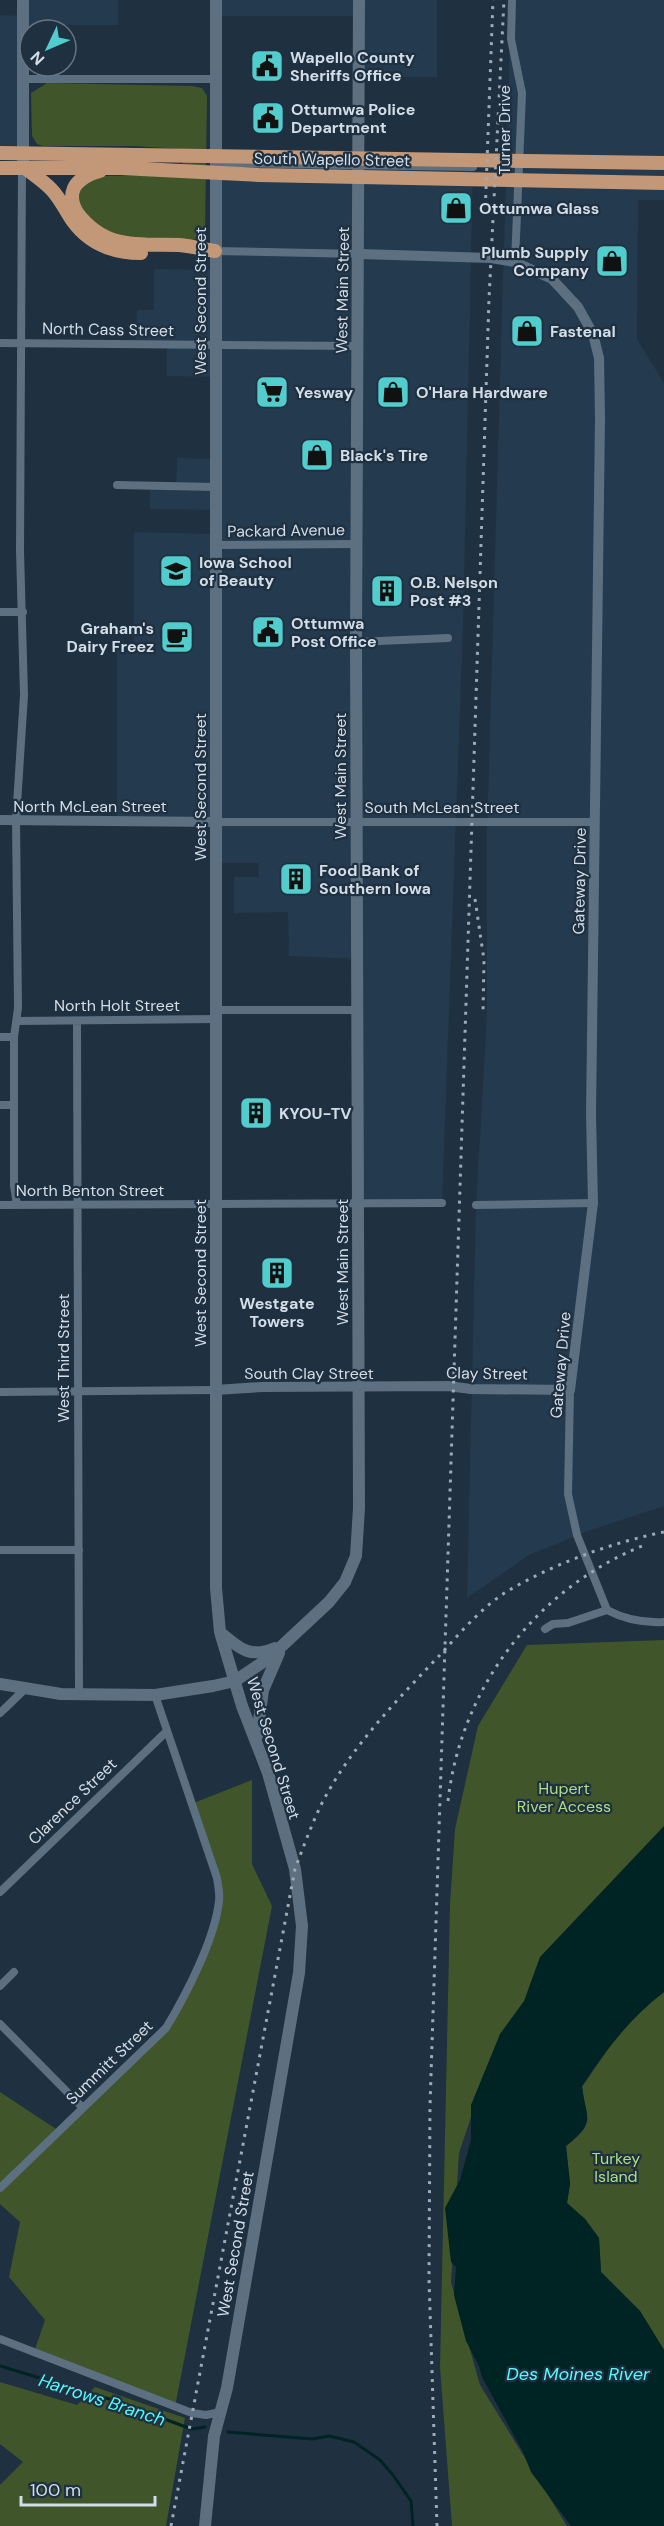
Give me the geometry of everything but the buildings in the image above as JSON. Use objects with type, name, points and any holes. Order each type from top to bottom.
[{"type":"highway","name":"South Wapello Street","points":[[0,153],[148,153],[664,164]]},
{"type":"highway","name":"South Wapello Street","points":[[0,168],[122,168],[157,171],[664,183]]},
{"type":"highway","points":[[24,168],[51,189],[82,232],[102,246],[123,253],[190,254],[215,251]]},
{"type":"highway","points":[[122,168],[96,171],[81,180],[74,188],[72,199],[75,210],[86,224],[97,233],[115,242],[131,245],[182,245],[215,251]]},
{"type":"main road","points":[[24,0],[24,168]]},
{"type":"main road","name":"West Second Street","points":[[205,2526],[214,2436],[227,2388],[299,1973],[301,1938],[295,1869],[220,1632],[215,1553],[217,1015],[215,251],[218,164],[216,0]]},
{"type":"main road","name":"West Main Street","points":[[235,1681],[268,1658],[329,1602],[345,1582],[356,1556],[359,1388],[356,642],[357,346],[360,254],[359,0]]},
{"type":"main road","points":[[220,1632],[244,1651],[255,1654],[264,1653],[284,1644]]},
{"type":"main road","points":[[256,1741],[263,1690],[284,1644]]},
{"type":"main road","points":[[0,1684],[61,1694],[155,1695],[235,1681]]},
{"type":"street","name":"Turner Drive","points":[[512,0],[511,39],[522,93],[515,262]]},
{"type":"street","points":[[24,79],[216,79]]},
{"type":"street","name":"South Wapello Street","points":[[218,164],[473,167]]},
{"type":"street","points":[[17,1205],[14,1186],[14,1106],[17,1021],[16,820],[24,695],[20,551],[20,343],[24,168]]},
{"type":"street","points":[[215,251],[360,254]]},
{"type":"street","name":"Gateway Drive","points":[[360,254],[484,257],[515,262],[552,279],[578,307],[593,334],[599,358],[592,1203],[570,1390],[568,1494],[577,1535],[607,1610]]},
{"type":"street","name":"North Cass Street","points":[[0,343],[357,346]]},
{"type":"street","points":[[117,485],[216,487]]},
{"type":"street","name":"Packard Avenue","points":[[216,546],[357,544]]},
{"type":"street","points":[[0,612],[23,612]]},
{"type":"street","points":[[356,642],[448,638]]},
{"type":"street","name":"North McLean Street","points":[[0,820],[216,822]]},
{"type":"street","name":"South McLean Street","points":[[216,822],[595,822]]},
{"type":"street","name":"North Holt Street","points":[[17,1021],[77,1021],[358,1010]]},
{"type":"street","name":"West Third Street","points":[[77,1021],[79,1694]]},
{"type":"street","points":[[0,1038],[15,1037]]},
{"type":"street","points":[[0,1106],[14,1106]]},
{"type":"street","name":"North Benton Street","points":[[0,1205],[442,1203]]},
{"type":"street","points":[[476,1205],[592,1203]]},
{"type":"street","name":"Clay Street","points":[[403,1388],[448,1386],[471,1389],[570,1390]]},
{"type":"street","name":"South Clay Street","points":[[215,1390],[262,1387],[403,1388]]},
{"type":"street","points":[[0,1392],[215,1390]]},
{"type":"street","points":[[0,1550],[79,1550]]},
{"type":"street","points":[[545,1629],[553,1624],[568,1623],[607,1610],[617,1616],[641,1621],[664,1622]]},
{"type":"street","points":[[0,1713],[25,1689]]},
{"type":"street","name":"Summitt Street","points":[[0,2188],[166,2028],[182,2002],[210,1933],[219,1901],[217,1878],[155,1695]]},
{"type":"street","name":"Clarence Street","points":[[0,1892],[166,1732]]},
{"type":"street","points":[[0,1986],[14,1971]]},
{"type":"street","points":[[0,2024],[83,2108]]},
{"type":"street","points":[[0,2339],[192,2413],[206,2415],[221,2412]]},
{"type":"shaded area","points":[[23,0],[118,0],[118,25],[78,25],[78,18],[18,18],[18,78],[24,78],[24,152],[0,153],[0,15],[23,16]]},
{"type":"shaded area","points":[[216,0],[437,0],[437,77],[359,77],[359,16],[216,16]]},
{"type":"shaded area","points":[[511,0],[664,0],[664,200],[638,200],[637,339],[664,383],[664,1506],[588,1531],[529,1555],[467,1598],[476,1205],[487,1015],[487,833]]},
{"type":"shaded area","points":[[218,163],[473,167],[463,626],[442,1203],[359,1203],[357,959],[289,956],[288,912],[234,913],[234,877],[259,877],[258,863],[216,863],[216,822],[117,820],[117,650],[134,649],[134,532],[215,534],[216,510],[150,509],[150,488],[176,488],[177,458],[215,459],[216,377],[167,376],[167,345],[136,345],[137,310],[154,310],[154,269],[215,270]]},
{"type":"green space","points":[[47,83],[202,88],[207,96],[205,234],[197,239],[189,240],[130,238],[105,230],[85,214],[78,201],[81,187],[100,176],[183,175],[182,149],[37,144],[32,136],[31,93]]},
{"type":"green space","name":"Hupert River Access","points":[[664,1640],[664,1829],[484,2078],[459,2153],[451,2282],[480,2385],[567,2526],[452,2526],[440,2367],[450,1904],[455,1829],[478,1726],[527,1645]]},
{"type":"green space","points":[[252,1780],[252,1864],[272,1906],[175,2407],[34,2352],[45,2320],[9,2277],[20,2222],[0,2204],[0,2092],[59,2131],[166,2028],[194,1973],[219,1901],[217,1878],[191,1804]]},
{"type":"green space","name":"Turkey Island","points":[[664,1992],[664,2350],[640,2311],[601,2272],[599,2238],[585,2219],[567,2203],[570,2184],[566,2146],[586,2125],[587,2114],[582,2087],[619,2033],[637,2013]]},
{"type":"green space","points":[[0,2382],[77,2405],[95,2387],[185,2418],[166,2526],[0,2526],[0,2485],[23,2462],[0,2444]]},
{"type":"water","name":"Des Moines River","points":[[664,1826],[664,1992],[619,2036],[582,2086],[587,2114],[586,2125],[566,2146],[570,2184],[567,2203],[585,2219],[599,2238],[601,2272],[640,2311],[664,2350],[664,2526],[571,2526],[531,2472],[466,2341],[454,2295],[456,2267],[451,2262],[445,2208],[460,2180],[471,2140],[471,2105],[500,2034],[524,2001],[540,1957]]},
{"type":"waterway","name":"Harrows Branch","points":[[0,2366],[116,2401],[186,2427],[193,2429],[205,2427]]},
{"type":"waterway","name":"Harrows Branch","points":[[228,2432],[312,2439],[329,2436],[354,2442],[380,2460],[393,2475],[411,2501],[413,2526]]},
{"type":"railway","points":[[485,216],[493,0]]},
{"type":"railway","points":[[437,2526],[429,2279],[430,2106],[489,299],[504,0]]},
{"type":"railway","points":[[475,899],[484,960],[483,1012]]},
{"type":"railway","points":[[171,2526],[295,1869],[321,1805],[346,1764],[375,1726],[479,1613],[497,1598],[543,1572],[582,1556],[623,1542],[664,1532]]},
{"type":"railway","points":[[448,1801],[456,1758],[469,1718],[488,1680],[512,1645],[540,1613],[572,1586],[608,1562],[647,1544]]},
{"type":"place","name":"Wapello County Sheriffs Office","points":[[267,66]]},
{"type":"place","name":"Ottumwa Police Department","points":[[268,118]]},
{"type":"place","name":"Ottumwa Glass","points":[[456,208]]},
{"type":"place","name":"Plumb Supply Company","points":[[612,261]]},
{"type":"place","name":"Fastenal","points":[[527,331]]},
{"type":"place","name":"Yesway","points":[[272,392]]},
{"type":"place","name":"O'Hara Hardware","points":[[393,392]]},
{"type":"place","name":"Black's Tire","points":[[317,455]]},
{"type":"place","name":"Iowa School of Beauty","points":[[176,571]]},
{"type":"place","name":"O.B. Nelson Post #3","points":[[387,591]]},
{"type":"place","name":"Ottumwa Post Office","points":[[268,632]]},
{"type":"place","name":"Graham's Dairy Freez","points":[[177,637]]},
{"type":"place","name":"Food Bank of Southern Iowa","points":[[296,879]]},
{"type":"place","name":"KYOU-TV","points":[[256,1113]]},
{"type":"place","name":"Westgate Towers","points":[[277,1273]]}]
